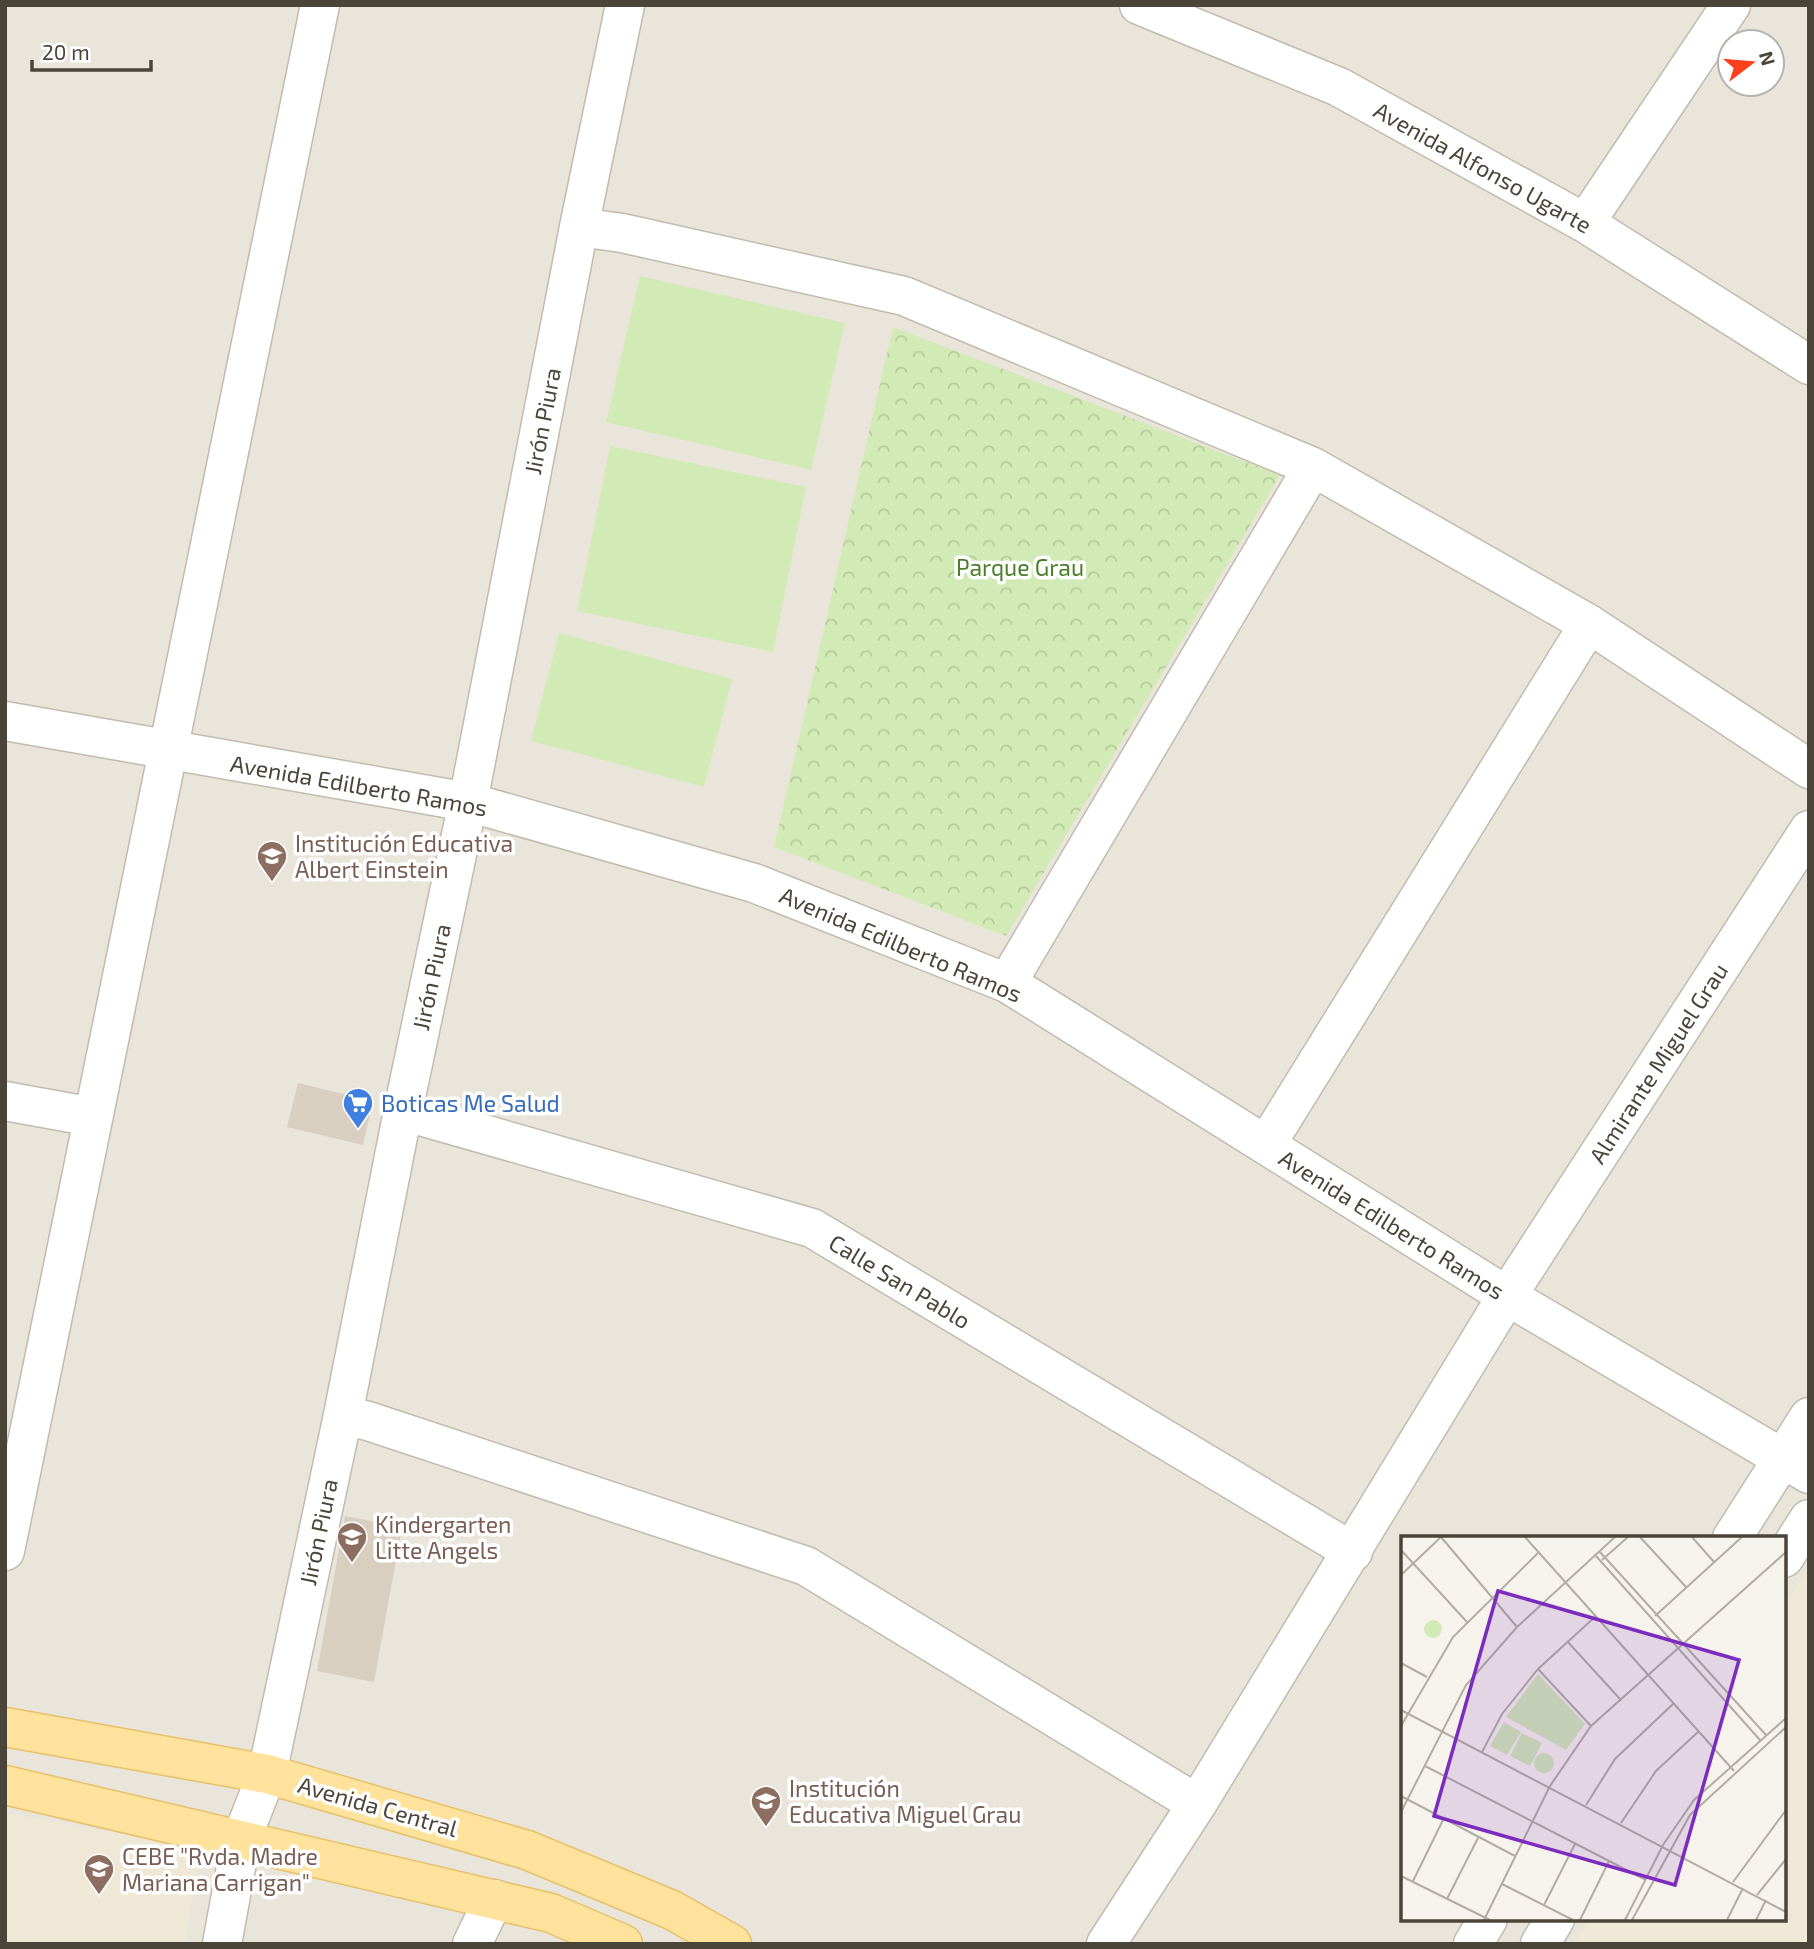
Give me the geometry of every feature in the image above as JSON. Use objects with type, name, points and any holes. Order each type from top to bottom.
[{"type":"main road","name":"Avenida Central","points":[[5,1727],[267,1774],[527,1850],[672,1910],[732,1944]]},
{"type":"main road","points":[[5,1785],[551,1913],[623,1944]]},
{"type":"street","points":[[5,1551],[20,1402],[93,1118],[320,5]]},
{"type":"street","name":"Jirón Piura","points":[[222,1944],[241,1840],[267,1774],[343,1415],[468,802],[579,227],[625,5]]},
{"type":"street","name":"Avenida Alfonso Ugarte","points":[[1139,5],[1339,87],[1585,223],[1809,365]]},
{"type":"street","points":[[1585,223],[1731,5]]},
{"type":"street","points":[[579,227],[622,233],[905,296],[1313,467],[1589,624],[1809,769]]},
{"type":"street","points":[[1007,983],[1313,467]]},
{"type":"street","points":[[1266,1145],[1589,624]]},
{"type":"street","name":"Avenida Edilberto Ramos","points":[[5,721],[468,802],[754,883],[1007,983],[1507,1296],[1796,1466]]},
{"type":"street","name":"Almirante Miguel Grau","points":[[1106,1944],[1197,1804],[1353,1552],[1507,1296],[1809,830]]},
{"type":"street","points":[[5,1101],[93,1118]]},
{"type":"street","name":"Calle San Pablo","points":[[403,1111],[812,1228],[1353,1552]]},
{"type":"street","points":[[343,1415],[806,1566],[1197,1804]]},
{"type":"street","points":[[1734,1536],[1796,1466],[1809,1417]]},
{"type":"street","points":[[1786,1555],[1809,1519]]},
{"type":"street","points":[[472,1944],[494,1899]]},
{"type":"street","points":[[1473,1944],[1487,1921]]},
{"type":"street","points":[[1540,1944],[1554,1921]]},
{"type":"shaded area","points":[[5,5],[1809,5],[1809,1944],[5,1944]]},
{"type":"shaded area","points":[[1809,1567],[1809,1944],[1574,1944],[1588,1921],[1786,1921],[1786,1604]]},
{"type":"shaded area","name":"CEBE \"Rvda. Madre Mariana Carrigan\"","points":[[5,1813],[201,1848],[185,1944],[5,1944]]},
{"type":"green space","points":[[640,276],[845,323],[811,470],[606,422]]},
{"type":"green space","name":"Parque Grau","points":[[893,327],[1280,475],[1006,936],[774,847]]},
{"type":"green space","points":[[610,446],[806,487],[773,652],[577,611]]},
{"type":"green space","points":[[559,633],[732,679],[704,787],[531,741]]},
{"type":"building","points":[[298,1083],[373,1101],[363,1145],[287,1127]]},
{"type":"building","points":[[345,1516],[402,1527],[374,1682],[317,1671]]},
{"type":"place","name":"Institución Educativa Albert Einstein","points":[[272,883]]},
{"type":"place","name":"Boticas Me Salud","points":[[358,1130]]},
{"type":"place","name":"Kindergarten Litte Angels","points":[[352,1564]]},
{"type":"place","name":"Institución Educativa Miguel Grau","points":[[766,1828]]},
{"type":"place","name":"CEBE \"Rvda. Madre Mariana Carrigan\"","points":[[99,1896]]}]
